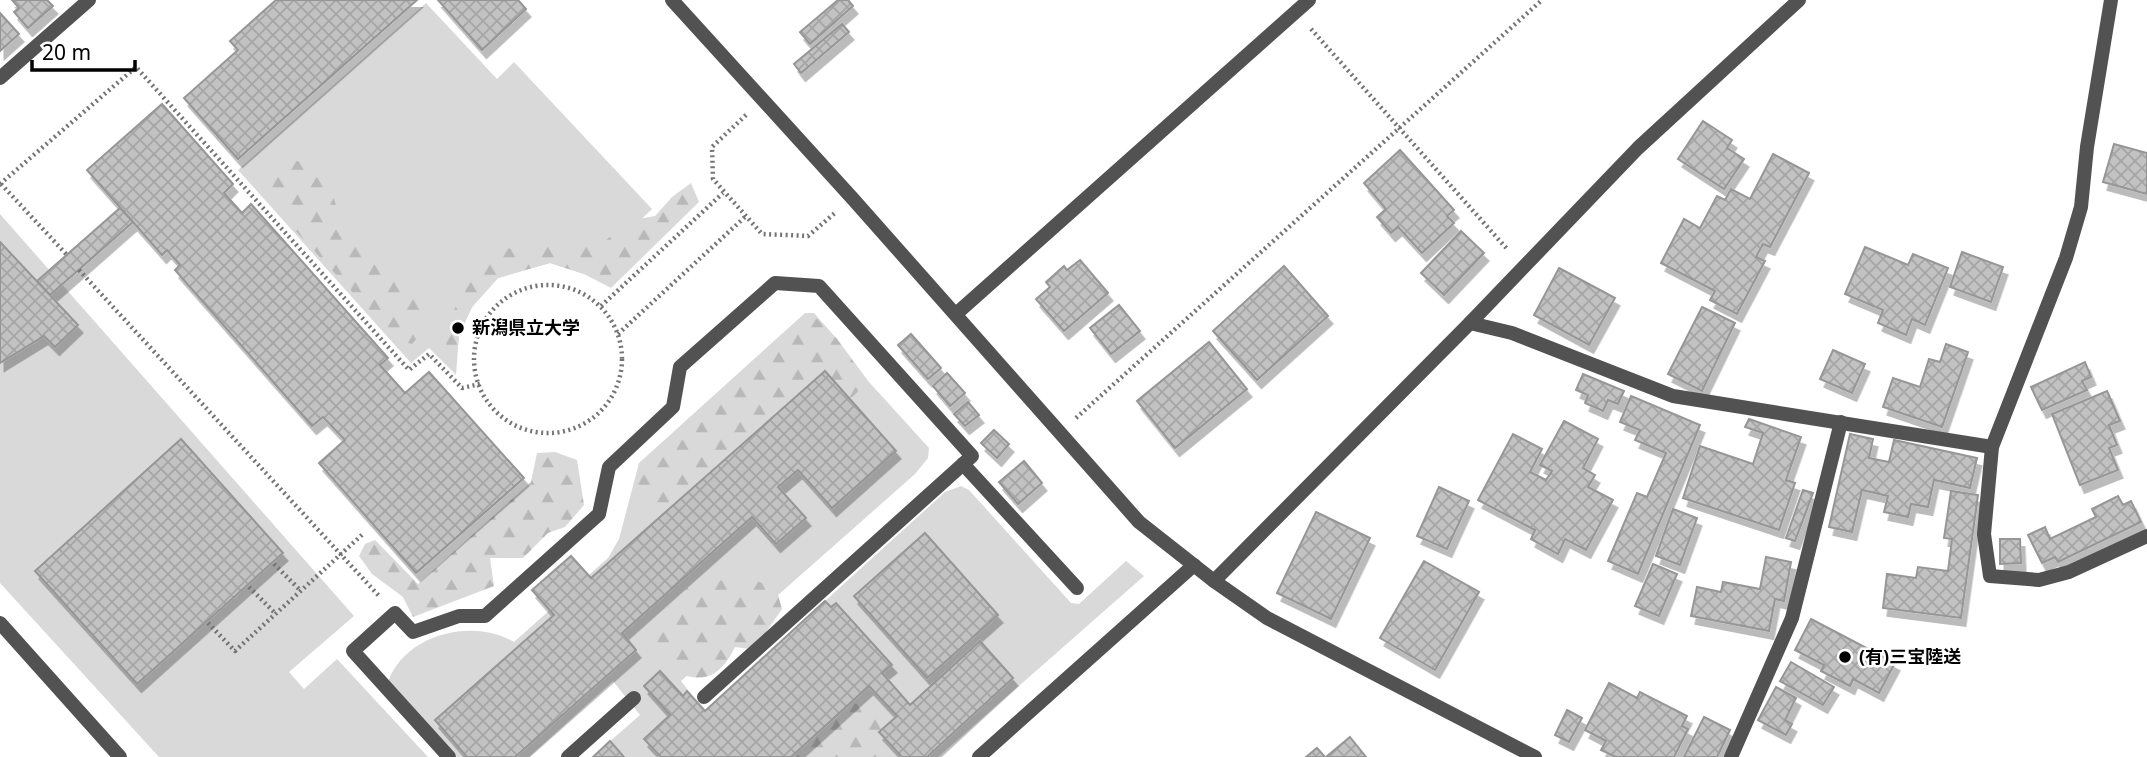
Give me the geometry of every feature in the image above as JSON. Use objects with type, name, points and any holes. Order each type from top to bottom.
[{"type":"street","points":[[0,78],[89,0]]},
{"type":"street","points":[[672,0],[956,314],[1139,522],[1214,581],[1267,618],[1535,757]]},
{"type":"street","points":[[956,314],[1309,0]]},
{"type":"street","points":[[1214,581],[1470,323],[1638,148],[1799,0]]},
{"type":"street","points":[[2111,0],[2087,147],[2081,207],[2066,258],[1992,447],[1984,534],[1990,576],[2039,580],[2069,572],[2147,536]]},
{"type":"street","points":[[449,757],[353,651],[395,613],[413,632],[459,617],[485,616],[599,514],[609,467],[673,407],[680,367],[775,283],[819,286],[972,456],[704,697]]},
{"type":"street","points":[[1470,323],[1512,333],[1673,396],[1992,447]]},
{"type":"street","points":[[1731,757],[1792,618],[1841,422]]},
{"type":"street","points":[[963,464],[1077,588]]},
{"type":"street","points":[[979,757],[1194,565]]},
{"type":"street","points":[[0,623],[120,757]]},
{"type":"street","points":[[568,757],[634,698]]},
{"type":"path","points":[[1059,434],[1542,0]]},
{"type":"path","points":[[1295,12],[1522,267]]},
{"type":"path","points":[[67,255],[0,184],[136,67],[409,370],[429,354],[462,388],[480,384]]},
{"type":"path","points":[[761,100],[712,147],[713,180],[723,193],[762,234],[808,236],[853,199]]},
{"type":"path","points":[[601,306],[723,193]]},
{"type":"path","points":[[618,335],[746,216]]},
{"type":"path","points":[[79,270],[395,613]]},
{"type":"path","points":[[555,284],[580,291],[601,306],[616,327],[622,352],[620,378],[609,401],[593,418],[572,430],[549,433],[526,430],[504,419],[488,402],[480,384],[474,358],[477,335],[489,314],[506,298],[529,287],[555,284]]},
{"type":"path","points":[[208,623],[235,651],[364,533]]},
{"type":"path","points":[[274,564],[300,590]]},
{"type":"path","points":[[249,587],[275,613]]},
{"type":"green space","points":[[426,3],[497,79],[514,62],[652,209],[584,274],[550,263],[498,278],[472,307],[459,335],[456,375],[429,348],[411,363],[238,170]]},
{"type":"green space","points":[[292,159],[319,170],[339,214],[424,304],[426,328],[412,344],[396,339],[264,197],[270,172]]},
{"type":"green space","points":[[691,183],[699,202],[611,288],[584,274],[550,263],[498,278],[472,307],[459,335],[455,370],[445,359],[448,323],[469,278],[500,249],[577,244],[599,247],[620,227],[638,219],[655,216],[672,197]]},
{"type":"green space","points":[[0,214],[354,616],[289,672],[304,689],[337,659],[428,757],[159,757],[0,583]]},
{"type":"green space","points":[[805,313],[814,313],[837,339],[869,382],[929,448],[928,458],[915,474],[681,681],[704,711],[945,492],[961,486],[969,490],[1071,603],[1079,604],[1126,561],[1144,576],[938,757],[592,757],[640,715],[613,681],[529,757],[454,757],[388,682],[396,666],[409,652],[424,642],[460,631],[479,631],[514,642],[608,558],[619,539],[639,463]]},
{"type":"green space","points":[[816,318],[837,339],[868,382],[850,399],[825,371],[666,512],[653,507],[643,495],[636,477],[804,323]]},
{"type":"green space","points":[[555,452],[577,460],[584,505],[565,527],[548,533],[523,558],[490,558],[494,586],[413,617],[403,597],[372,574],[359,556],[365,544],[375,540],[418,584],[531,482],[537,453]]},
{"type":"green space","points":[[754,580],[776,588],[782,609],[764,635],[750,649],[735,647],[727,661],[709,676],[689,677],[652,661],[659,657],[655,636],[668,607],[692,583]]},
{"type":"green space","points":[[874,703],[896,731],[880,751],[880,757],[791,757],[849,704]]},
{"type":"building","points":[[12,0],[47,0],[53,6],[28,28],[14,12],[19,8]]},
{"type":"building","points":[[276,0],[417,0],[238,159],[184,98],[238,50],[230,41]]},
{"type":"building","points":[[438,0],[518,0],[526,9],[482,50]]},
{"type":"building","points":[[838,0],[848,0],[853,6],[810,44],[800,32]]},
{"type":"building","points":[[0,13],[19,34],[0,51]]},
{"type":"building","points":[[842,24],[849,32],[801,73],[794,64]]},
{"type":"building","points":[[162,104],[233,184],[224,193],[242,213],[251,204],[388,358],[380,365],[405,393],[429,372],[524,478],[416,573],[319,463],[345,440],[323,417],[312,426],[175,270],[180,265],[167,250],[162,255],[87,170]]},
{"type":"building","points":[[1703,121],[1732,140],[1727,148],[1744,159],[1724,189],[1678,159]]},
{"type":"building","points":[[2114,144],[2147,153],[2147,194],[2103,182]]},
{"type":"building","points":[[1400,150],[1454,210],[1447,216],[1454,223],[1422,253],[1398,227],[1391,233],[1377,217],[1386,209],[1364,183]]},
{"type":"building","points":[[1773,154],[1809,173],[1770,247],[1763,244],[1756,257],[1765,261],[1737,314],[1710,300],[1715,291],[1661,263],[1684,219],[1700,228],[1717,196],[1725,200],[1731,189],[1750,199]]},
{"type":"building","points":[[120,208],[133,222],[50,295],[37,281]]},
{"type":"building","points":[[1461,231],[1484,253],[1444,295],[1421,273]]},
{"type":"building","points":[[0,242],[78,325],[55,347],[44,336],[0,363]]},
{"type":"building","points":[[1865,247],[1908,265],[1913,254],[1948,268],[1925,325],[1912,319],[1906,335],[1878,323],[1883,310],[1845,294]]},
{"type":"building","points":[[1962,252],[2003,267],[1991,302],[1950,287]]},
{"type":"building","points":[[1080,260],[1108,293],[1064,331],[1036,299],[1050,287],[1046,282],[1064,266],[1067,270]]},
{"type":"building","points":[[1284,266],[1328,316],[1257,380],[1213,331]]},
{"type":"building","points":[[1559,268],[1615,298],[1589,345],[1534,315]]},
{"type":"building","points":[[1119,305],[1140,331],[1111,354],[1090,328]]},
{"type":"building","points":[[1702,307],[1735,323],[1702,391],[1668,374]]},
{"type":"building","points":[[911,334],[941,368],[928,379],[898,345]]},
{"type":"building","points":[[1209,342],[1247,389],[1175,448],[1137,401]]},
{"type":"building","points":[[1946,344],[1968,352],[1942,427],[1883,407],[1893,378],[1920,387],[1929,359],[1940,362]]},
{"type":"building","points":[[1833,350],[1865,364],[1852,393],[1820,379]]},
{"type":"building","points":[[2085,362],[2091,377],[2082,381],[2087,390],[2042,410],[2031,387]]},
{"type":"building","points":[[825,371],[896,451],[832,508],[798,470],[778,487],[806,518],[776,544],[752,517],[622,633],[636,650],[515,757],[467,757],[435,720],[554,615],[532,590],[571,556],[591,578]]},
{"type":"building","points":[[947,373],[965,393],[950,406],[933,386]]},
{"type":"building","points":[[1583,374],[1624,391],[1618,404],[1608,400],[1603,411],[1585,403],[1588,395],[1576,390]]},
{"type":"building","points":[[2107,391],[2120,421],[2109,425],[2117,445],[2109,448],[2118,470],[2080,485],[2052,414]]},
{"type":"building","points":[[1631,396],[1700,425],[1638,574],[1608,561],[1637,493],[1647,497],[1666,453],[1635,440],[1640,430],[1620,422]]},
{"type":"building","points":[[968,402],[979,415],[965,426],[954,414]]},
{"type":"building","points":[[1749,419],[1801,437],[1786,480],[1795,483],[1779,530],[1683,498],[1700,446],[1753,464],[1763,433],[1745,427]]},
{"type":"building","points":[[1564,421],[1598,439],[1583,468],[1595,475],[1588,487],[1613,500],[1586,550],[1565,539],[1558,554],[1531,539],[1535,530],[1478,500],[1513,434],[1542,449],[1530,472],[1546,480],[1552,471],[1540,465]]},
{"type":"building","points":[[994,430],[1009,444],[997,458],[981,443]]},
{"type":"building","points":[[1850,434],[1873,439],[1869,458],[1889,462],[1894,440],[1977,458],[1970,488],[1934,480],[1928,507],[1911,504],[1908,517],[1884,512],[1888,496],[1862,490],[1852,532],[1829,527]]},
{"type":"building","points":[[181,439],[283,553],[137,684],[35,571]]},
{"type":"building","points":[[1024,461],[1042,483],[1018,504],[999,482]]},
{"type":"building","points":[[1439,487],[1469,501],[1447,549],[1417,536]]},
{"type":"building","points":[[1803,490],[1813,493],[1795,541],[1786,538]]},
{"type":"building","points":[[1951,491],[1978,495],[1961,618],[1883,608],[1887,574],[1916,578],[1918,567],[1948,571],[1952,539],[1944,538]]},
{"type":"building","points":[[2118,496],[2123,505],[2131,501],[2141,522],[2058,562],[2055,557],[2042,563],[2028,535],[2045,527],[2050,539],[2096,517],[2092,509]]},
{"type":"building","points":[[1673,509],[1697,518],[1680,565],[1656,556]]},
{"type":"building","points":[[1316,512],[1370,538],[1331,619],[1277,593]]},
{"type":"building","points":[[925,533],[998,615],[927,678],[854,596]]},
{"type":"building","points":[[2000,539],[2020,539],[2021,563],[2000,564]]},
{"type":"building","points":[[1766,557],[1791,562],[1784,601],[1775,599],[1769,631],[1691,616],[1697,587],[1721,592],[1723,582],[1760,589]]},
{"type":"building","points":[[1424,561],[1479,592],[1435,670],[1380,638]]},
{"type":"building","points":[[1653,564],[1677,574],[1659,616],[1635,606]]},
{"type":"building","points":[[825,601],[831,607],[836,603],[892,665],[882,673],[910,705],[980,641],[1013,678],[927,757],[902,757],[879,732],[897,716],[869,686],[791,757],[661,757],[644,739],[670,715],[644,686],[660,671],[683,696],[687,691],[705,711]]},
{"type":"building","name":"(有)三宝陸送","points":[[1811,619],[1895,663],[1879,693],[1853,679],[1850,686],[1821,671],[1824,665],[1795,650]]},
{"type":"building","points":[[1791,662],[1834,687],[1823,705],[1780,681]]},
{"type":"building","points":[[1609,683],[1637,698],[1640,692],[1687,716],[1682,726],[1688,729],[1674,757],[1616,757],[1601,750],[1606,741],[1585,730]]},
{"type":"building","points":[[1776,687],[1796,698],[1785,720],[1792,724],[1786,735],[1758,720]]},
{"type":"building","points":[[1567,710],[1582,718],[1569,742],[1555,735]]},
{"type":"building","points":[[1704,717],[1730,730],[1717,757],[1684,757]]},
{"type":"building","points":[[1350,737],[1366,757],[1326,757]]},
{"type":"building","points":[[610,741],[624,757],[593,757]]},
{"type":"building","points":[[1317,748],[1325,757],[1306,757]]},
{"type":"place","name":"新潟県立大学","points":[[458,328]]},
{"type":"place","name":"(有)三宝陸送","points":[[1845,657]]}]
